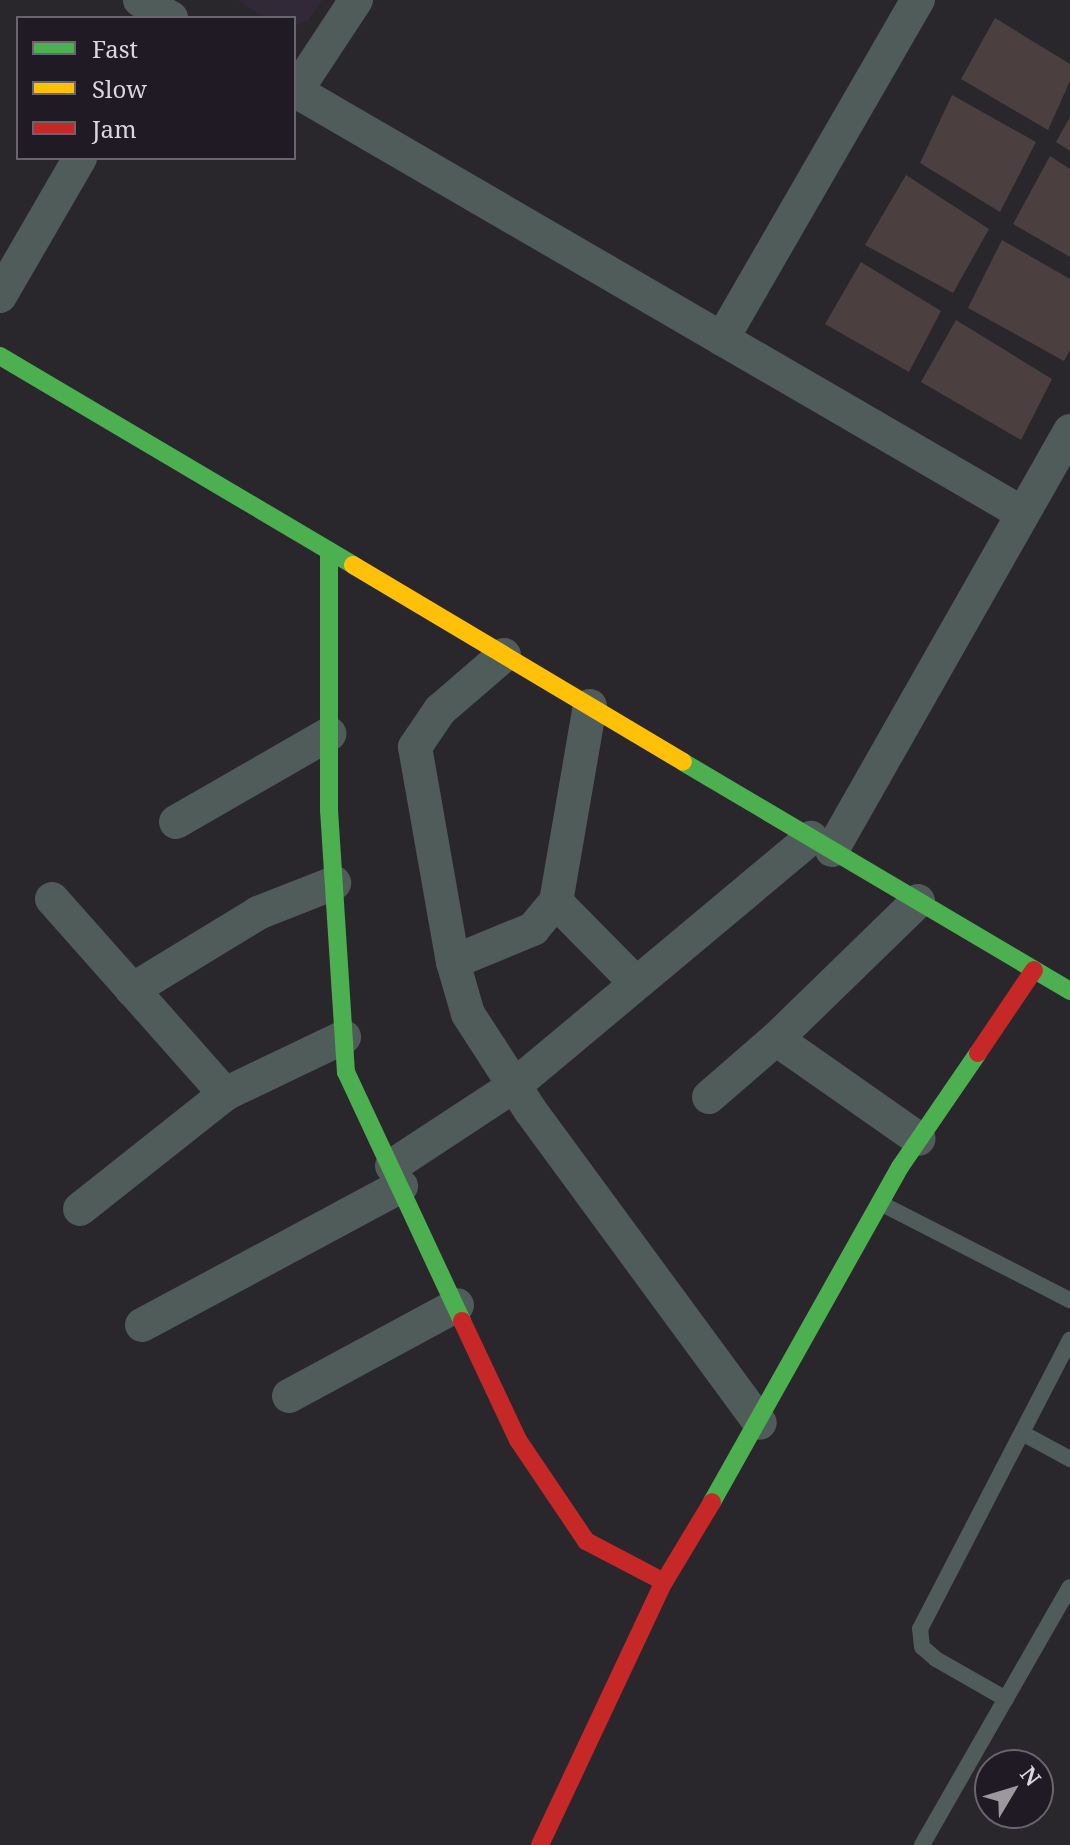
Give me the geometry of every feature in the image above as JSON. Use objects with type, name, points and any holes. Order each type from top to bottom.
[{"type":"street","points":[[296,89],[356,0]]},
{"type":"street","points":[[722,339],[918,0]]},
{"type":"street","points":[[296,91],[1022,513]]},
{"type":"street","points":[[0,296],[79,160]]},
{"type":"street","points":[[0,356],[1070,991]]},
{"type":"street","points":[[142,1325],[397,1176],[514,1086],[636,983],[821,844],[1070,431]]},
{"type":"street","points":[[329,551],[329,734],[334,883],[346,1072],[518,1440],[586,1541],[664,1582]]},
{"type":"street","points":[[504,655],[440,710],[415,747],[453,962],[468,1014],[514,1086],[760,1423]]},
{"type":"street","points":[[453,962],[533,929],[556,902],[590,706]]},
{"type":"street","points":[[176,822],[329,734]]},
{"type":"street","points":[[132,990],[258,913],[334,883]]},
{"type":"street","points":[[52,899],[225,1094]]},
{"type":"street","points":[[709,1097],[776,1039],[918,901]]},
{"type":"street","points":[[556,902],[636,983]]},
{"type":"street","points":[[540,1845],[664,1582],[760,1423],[880,1203],[919,1139],[1034,970]]},
{"type":"street","points":[[80,1209],[225,1094],[344,1037]]},
{"type":"street","points":[[776,1039],[919,1139]]},
{"type":"street","points":[[289,1396],[457,1305]]},
{"type":"lane","points":[[880,1203],[1070,1300]]},
{"type":"lane","points":[[1006,1699],[936,1659],[922,1647],[920,1629],[1070,1340]]},
{"type":"lane","points":[[1022,1433],[1070,1459]]},
{"type":"lane","points":[[922,1845],[1070,1587]]},
{"type":"shaded area","points":[[237,0],[322,0],[308,21],[296,25],[296,16],[262,16]]},
{"type":"building","points":[[995,18],[1070,64],[1070,81],[1048,130],[961,79]]},
{"type":"building","points":[[952,95],[1036,142],[1000,212],[920,163]]},
{"type":"building","points":[[1070,117],[1070,151],[1056,142]]},
{"type":"building","points":[[1050,156],[1070,169],[1070,257],[1013,224]]},
{"type":"building","points":[[906,175],[989,229],[953,293],[865,245]]},
{"type":"building","points":[[1002,240],[1070,279],[1070,350],[1064,361],[968,308]]},
{"type":"building","points":[[861,262],[941,311],[909,372],[825,324]]},
{"type":"building","points":[[956,320],[1052,379],[1021,440],[921,382]]},
{"type":"traffic: fast","points":[[0,356],[353,565]]},
{"type":"traffic: fast","points":[[329,551],[329,810],[346,1072],[462,1321]]},
{"type":"traffic: fast","points":[[683,762],[1070,991]]},
{"type":"traffic: fast","points":[[712,1502],[900,1167],[978,1053]]},
{"type":"traffic: slow","points":[[353,565],[683,762]]},
{"type":"traffic: jam","points":[[978,1053],[1034,970]]},
{"type":"traffic: jam","points":[[462,1321],[518,1440],[586,1541],[664,1582]]},
{"type":"traffic: jam","points":[[540,1845],[664,1582],[712,1502]]}]
